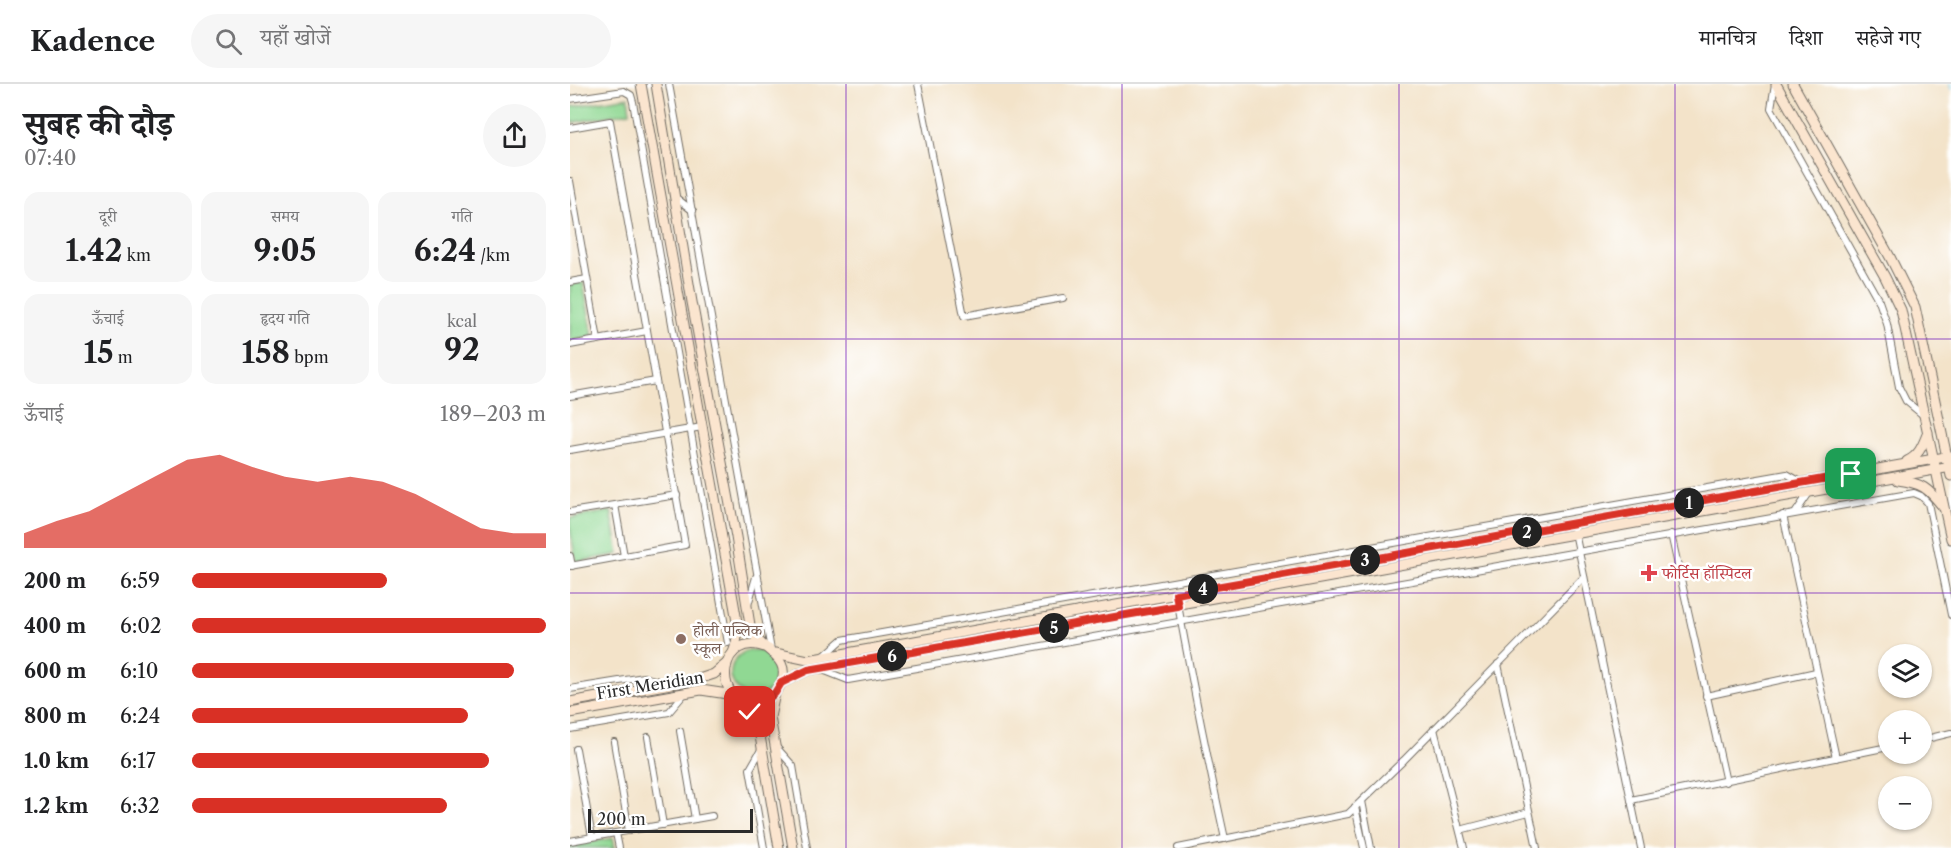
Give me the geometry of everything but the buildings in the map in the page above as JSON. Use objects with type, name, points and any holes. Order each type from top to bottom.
[{"type":"street","points":[[641,84],[734,600],[738,630],[737,641],[726,664],[725,678],[728,688],[737,697],[759,730],[779,848]]},
{"type":"street","points":[[656,84],[750,625],[756,638],[779,659],[783,672],[781,683],[775,693],[770,717],[793,848]]},
{"type":"street","points":[[669,84],[772,651]]},
{"type":"street","points":[[918,84],[964,316],[1063,298]]},
{"type":"street","points":[[1775,84],[1771,108],[1879,301],[1887,324],[1899,387],[1906,401],[1925,417]]},
{"type":"street","points":[[1775,84],[1885,277],[1901,310],[1951,539]]},
{"type":"street","points":[[781,683],[808,670],[1936,470],[1950,470],[1949,456],[1915,307],[1793,84]]},
{"type":"street","points":[[570,99],[624,91],[631,95],[728,643]]},
{"type":"street","points":[[570,128],[610,121],[686,545],[571,566],[570,556]]},
{"type":"street","points":[[570,181],[598,340]]},
{"type":"street","points":[[675,197],[693,211]]},
{"type":"street","points":[[654,217],[662,203]]},
{"type":"street","points":[[570,229],[578,227]]},
{"type":"street","points":[[570,282],[587,279]]},
{"type":"street","points":[[570,345],[647,331]]},
{"type":"street","points":[[570,396],[656,381]]},
{"type":"street","points":[[570,450],[702,427]]},
{"type":"street","points":[[1900,465],[1914,459],[1928,431]]},
{"type":"street","points":[[733,653],[753,644],[808,660],[1949,456]]},
{"type":"street","points":[[822,657],[842,640],[1787,474],[1802,483]]},
{"type":"street","points":[[1887,479],[1924,486],[1945,509]]},
{"type":"street","points":[[1796,513],[1809,493]]},
{"type":"street","points":[[820,669],[848,680],[1578,550],[1914,493],[1922,496],[1928,503],[1951,615]]},
{"type":"street","points":[[570,512],[677,495]]},
{"type":"street","points":[[615,505],[624,556]]},
{"type":"street","points":[[1783,515],[1836,758]]},
{"type":"street","points":[[1573,523],[1641,848]]},
{"type":"street","points":[[1671,534],[1726,782]]},
{"type":"street","points":[[747,609],[757,574]]},
{"type":"street","points":[[1178,848],[1348,814],[1584,577]]},
{"type":"street","points":[[719,589],[734,600]]},
{"type":"street","points":[[1176,594],[1197,710],[1225,838]]},
{"type":"street","name":"First Meridian","points":[[570,702],[699,679],[714,674],[726,664]]},
{"type":"street","points":[[1498,664],[1537,848]]},
{"type":"street","points":[[1706,696],[1816,672]]},
{"type":"street","points":[[570,689],[644,677],[669,684]]},
{"type":"street","name":"First Meridian","points":[[570,713],[701,690],[737,697]]},
{"type":"street","points":[[570,729],[669,711],[685,693]]},
{"type":"street","points":[[737,697],[756,702],[769,698],[775,693]]},
{"type":"street","points":[[1434,729],[1464,848]]},
{"type":"street","points":[[680,731],[695,819]]},
{"type":"street","points":[[1932,738],[1951,733]]},
{"type":"street","points":[[648,737],[663,825]]},
{"type":"street","points":[[614,742],[628,831]]},
{"type":"street","points":[[775,746],[793,766],[807,848]]},
{"type":"street","points":[[762,748],[750,769],[764,848]]},
{"type":"street","points":[[576,749],[592,837]]},
{"type":"street","points":[[1631,800],[1878,749]]},
{"type":"street","points":[[1362,801],[1371,848]]},
{"type":"street","points":[[1355,807],[1364,848]]},
{"type":"street","points":[[1460,830],[1529,812]]},
{"type":"street","points":[[570,841],[712,816]]},
{"type":"street","points":[[616,833],[619,848]]},
{"type":"green space","points":[[628,97],[630,112],[570,123],[570,107]]},
{"type":"green space","points":[[583,282],[593,337],[570,341],[570,285]]},
{"type":"green space","points":[[611,511],[619,554],[576,562],[570,518]]},
{"type":"green space","points":[[754,650],[770,657],[777,673],[770,689],[754,696],[738,689],[731,673],[738,657]]},
{"type":"green space","points":[[613,838],[615,848],[570,848],[570,846]]},
{"type":"waterway","points":[[1950,84],[1951,89]]},
{"type":"place","name":"फोर्टिस हॉस्पिटल","points":[[1649,573]]},
{"type":"place","name":"होली पब्लिक स्कूल","points":[[681,639]]},
{"type":"route","points":[[750,712],[741,700],[756,702],[769,698],[781,683],[808,670],[1178,606],[1176,594],[1851,474]]}]
